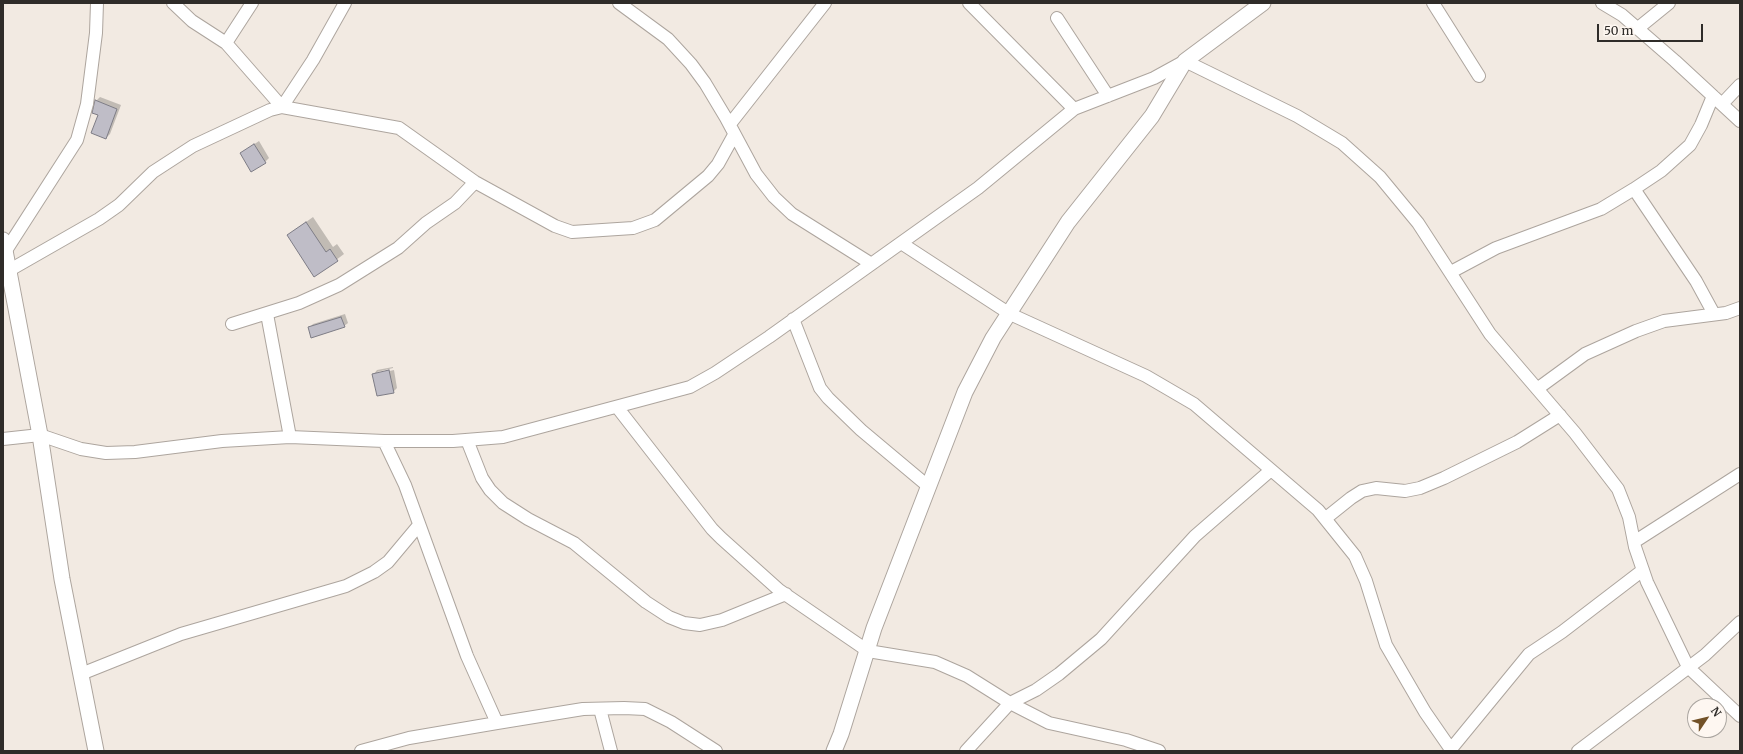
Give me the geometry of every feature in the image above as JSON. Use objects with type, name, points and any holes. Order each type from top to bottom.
[{"type":"street","points":[[96,751],[62,580],[40,435],[5,259],[77,140],[87,104],[96,33],[97,3]]},
{"type":"street","points":[[173,3],[192,21],[226,44],[282,107]]},
{"type":"street","points":[[226,44],[252,3]]},
{"type":"street","points":[[282,107],[313,60],[344,3]]},
{"type":"street","points":[[619,3],[635,7],[691,64],[705,83],[756,174],[774,196],[788,210],[870,263]]},
{"type":"street","points":[[5,259],[99,219],[119,205],[153,172],[193,146],[270,110],[282,107],[399,128],[475,182],[554,226],[572,232],[633,228],[659,216],[708,176],[718,164],[732,130],[825,3]]},
{"type":"street","points":[[969,3],[1074,109]]},
{"type":"street","points":[[1432,3],[1479,76]]},
{"type":"street","points":[[1602,3],[1622,15],[1740,121]]},
{"type":"street","points":[[1637,29],[1669,3]]},
{"type":"street","points":[[3,439],[40,435],[81,449],[106,453],[135,452],[222,440],[290,437],[384,441],[467,440],[503,437],[690,387],[715,373],[978,188],[1074,109],[1154,78],[1185,61],[1257,5]]},
{"type":"street","points":[[1057,18],[1108,96]]},
{"type":"street","points":[[1185,61],[1297,116],[1342,144],[1380,178],[1418,223],[1490,334],[1560,415],[1618,489],[1629,517],[1634,542],[1643,570],[1670,632],[1688,667],[1740,716]]},
{"type":"street","points":[[834,751],[874,628],[965,392],[993,338],[1010,314],[1068,222],[1152,116],[1185,61]]},
{"type":"street","points":[[1451,272],[1496,248],[1601,209],[1634,189],[1661,171],[1690,145],[1717,100],[1740,85]]},
{"type":"street","points":[[232,324],[299,303],[339,285],[398,248],[426,223],[455,203],[475,182]]},
{"type":"street","points":[[1634,189],[1696,282],[1714,314]]},
{"type":"street","points":[[901,243],[1010,314],[1146,376],[1194,404],[1326,518],[1355,556],[1366,581],[1386,645],[1425,712],[1452,750],[1529,654],[1562,632],[1643,570]]},
{"type":"street","points":[[1537,388],[1585,354],[1610,342],[1664,321],[1726,313],[1740,308]]},
{"type":"street","points":[[267,314],[290,437]]},
{"type":"street","points":[[793,319],[817,382],[828,398],[861,430],[928,487]]},
{"type":"street","points":[[617,407],[712,529],[786,594],[868,650],[935,662],[967,676],[1010,703],[1049,723],[1126,740],[1159,751]]},
{"type":"street","points":[[1326,518],[1362,491],[1376,488],[1405,491],[1420,488],[1444,478],[1517,442],[1560,415]]},
{"type":"street","points":[[467,440],[482,478],[490,490],[503,503],[528,519],[574,543],[646,602],[668,618],[684,623],[700,625],[722,620],[786,594]]},
{"type":"street","points":[[384,441],[405,485],[467,656],[497,723]]},
{"type":"street","points":[[966,751],[1010,703],[1036,690],[1083,655],[1100,639],[1195,536],[1271,470]]},
{"type":"street","points":[[1634,542],[1740,474]]},
{"type":"street","points":[[81,674],[181,634],[346,586],[374,572],[388,562],[419,525]]},
{"type":"street","points":[[1578,751],[1705,655],[1740,622]]},
{"type":"street","points":[[361,751],[408,738],[583,709],[645,709],[671,722],[716,751]]},
{"type":"street","points":[[600,709],[611,751]]},
{"type":"building","points":[[95,100],[117,109],[106,139],[91,133],[98,115],[92,113]]},
{"type":"building","points":[[254,144],[266,163],[251,172],[240,153]]},
{"type":"building","points":[[306,222],[326,252],[330,249],[338,261],[314,277],[287,235]]},
{"type":"building","points":[[341,317],[345,327],[311,338],[308,327]]},
{"type":"building","points":[[389,370],[394,393],[377,396],[372,374]]}]
